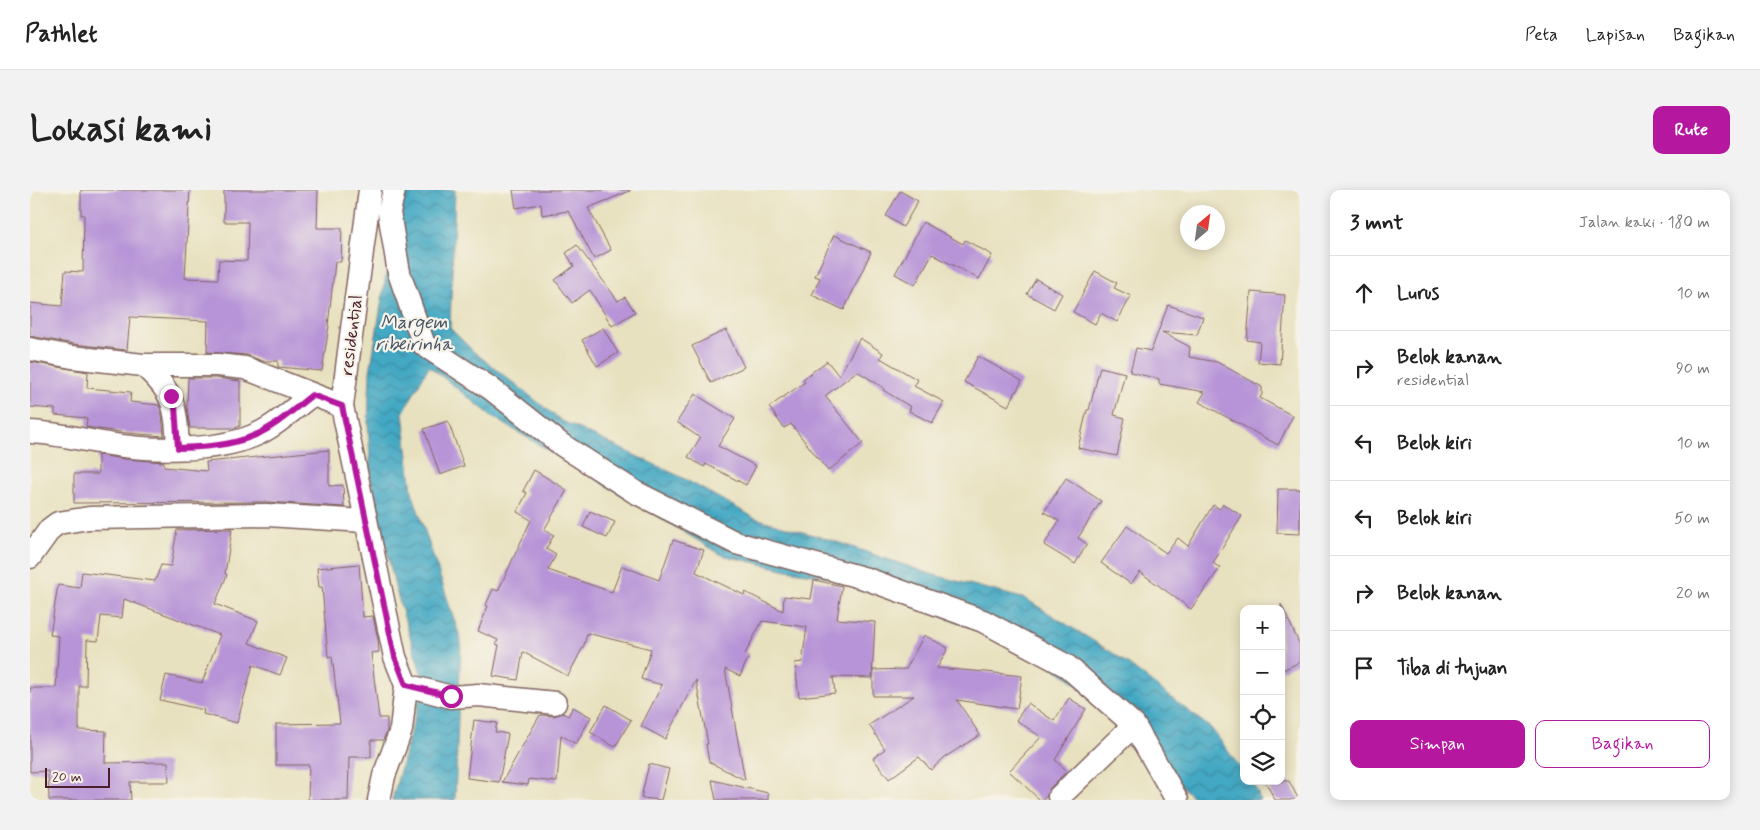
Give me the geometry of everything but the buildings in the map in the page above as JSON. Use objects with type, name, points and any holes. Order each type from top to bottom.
[{"type":"street","name":"residential","points":[[370,190],[342,406],[395,657],[406,685],[401,730],[384,776],[379,800]]},
{"type":"street","points":[[394,190],[389,212],[399,273],[424,345],[490,388],[562,445],[635,492],[736,543],[867,579],[983,621],[1067,666],[1134,725],[1177,800]]},
{"type":"street","points":[[30,349],[72,357],[143,365],[217,365],[245,368],[342,406]]},
{"type":"street","points":[[143,365],[156,376],[171,396],[175,407],[178,448]]},
{"type":"street","points":[[30,432],[60,434],[138,447],[205,447],[232,443],[253,436],[271,427],[312,395]]},
{"type":"street","points":[[30,557],[50,529],[58,523],[89,518],[267,515],[365,521]]},
{"type":"street","points":[[406,685],[451,696],[478,695],[555,703]]},
{"type":"street","points":[[1060,797],[1134,725]]},
{"type":"water","name":"Margem ribeirinha","points":[[400,190],[455,190],[450,328],[474,352],[562,421],[679,476],[755,518],[837,542],[934,575],[1026,599],[1116,655],[1212,729],[1240,768],[1240,785],[1253,785],[1260,800],[1196,800],[1069,678],[1027,650],[855,581],[787,570],[722,555],[493,417],[429,366],[403,413],[412,492],[461,640],[455,800],[392,800],[424,683],[395,587],[371,480],[368,422],[370,372]]},
{"type":"route","points":[[171,396],[175,407],[178,448],[232,443],[253,436],[271,427],[312,395],[342,406],[395,657],[406,685],[451,696]]}]
